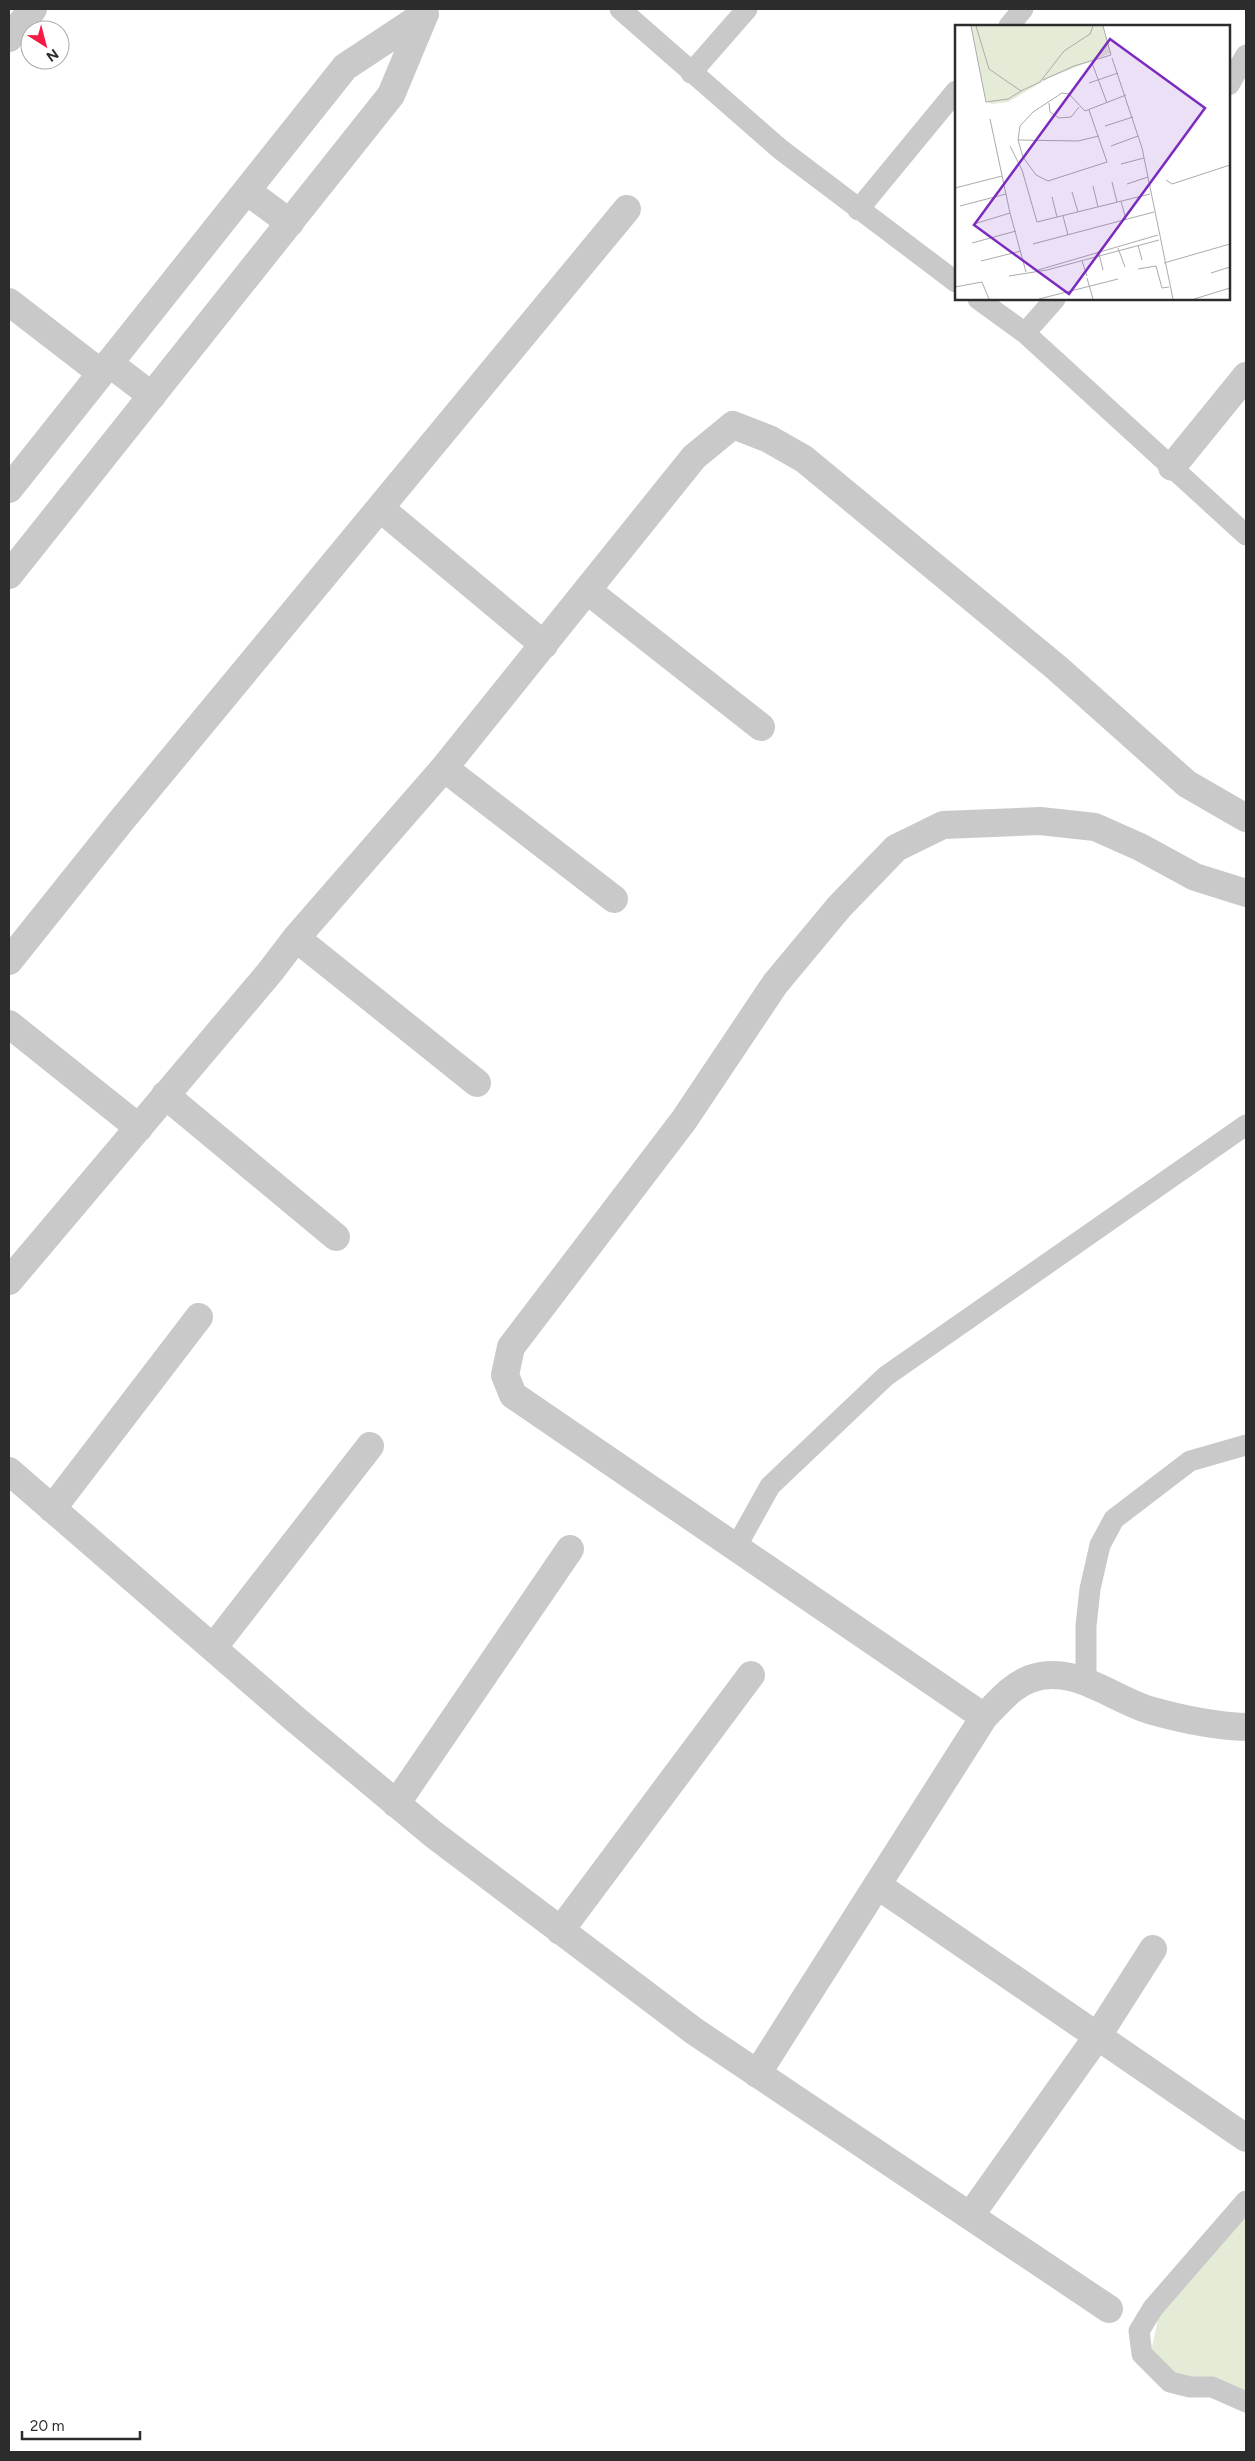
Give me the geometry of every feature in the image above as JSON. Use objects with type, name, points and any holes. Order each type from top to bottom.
[{"type":"street","points":[[9,38],[33,9]]},
{"type":"street","points":[[9,489],[345,67],[427,12]]},
{"type":"street","points":[[13,561],[152,396],[391,95],[427,12]]},
{"type":"street","points":[[246,191],[290,223]]},
{"type":"street","points":[[9,961],[626,208]]},
{"type":"street","points":[[9,302],[105,368],[152,396]]},
{"type":"street","points":[[1172,467],[1246,376]]},
{"type":"street","points":[[9,1281],[270,972],[296,938],[444,768],[694,457],[733,425],[769,439],[804,459],[1057,668],[1187,784],[1246,818]]},
{"type":"street","points":[[380,508],[544,645]]},
{"type":"street","points":[[588,591],[761,727]]},
{"type":"street","points":[[444,768],[614,899]]},
{"type":"street","points":[[984,1717],[735,1549],[513,1395],[505,1375],[511,1347],[684,1120],[775,984],[839,907],[896,848],[943,825],[1040,821],[1095,827],[1140,847],[1195,877],[1246,893]]},
{"type":"street","points":[[296,938],[477,1083]]},
{"type":"street","points":[[9,1024],[139,1128]]},
{"type":"street","points":[[165,1094],[336,1237]]},
{"type":"street","points":[[52,1509],[199,1317]]},
{"type":"street","points":[[213,1648],[370,1446]]},
{"type":"street","points":[[9,1471],[396,1804],[560,1931],[694,2031],[1109,2309]]},
{"type":"street","points":[[396,1804],[570,1549]]},
{"type":"street","points":[[560,1931],[751,1675]]},
{"type":"street","points":[[757,2074],[984,1717],[1015,1686],[1032,1678],[1061,1676],[1086,1681],[1114,1696],[1148,1710],[1216,1726],[1246,1727]]},
{"type":"street","points":[[877,1885],[1246,2138]]},
{"type":"street","points":[[970,2216],[1097,2037],[1153,1948]]},
{"type":"lane","points":[[620,9],[780,149],[858,210],[955,281]]},
{"type":"lane","points":[[691,73],[747,9]]},
{"type":"lane","points":[[1010,25],[1023,9]]},
{"type":"lane","points":[[1230,83],[1246,55]]},
{"type":"lane","points":[[858,210],[955,92]]},
{"type":"lane","points":[[979,300],[1025,333],[1246,535]]},
{"type":"lane","points":[[1025,333],[1054,300]]},
{"type":"lane","points":[[735,1549],[770,1486],[886,1376],[1246,1125]]},
{"type":"lane","points":[[1086,1681],[1086,1626],[1090,1589],[1100,1545],[1114,1519],[1190,1461],[1246,1445]]},
{"type":"lane","points":[[1246,2201],[1153,2308],[1139,2331],[1142,2354],[1170,2382],[1190,2387],[1212,2387],[1246,2402]]},
{"type":"green space","points":[[1246,2212],[1246,2407],[1176,2381],[1151,2352],[1159,2314]]}]
